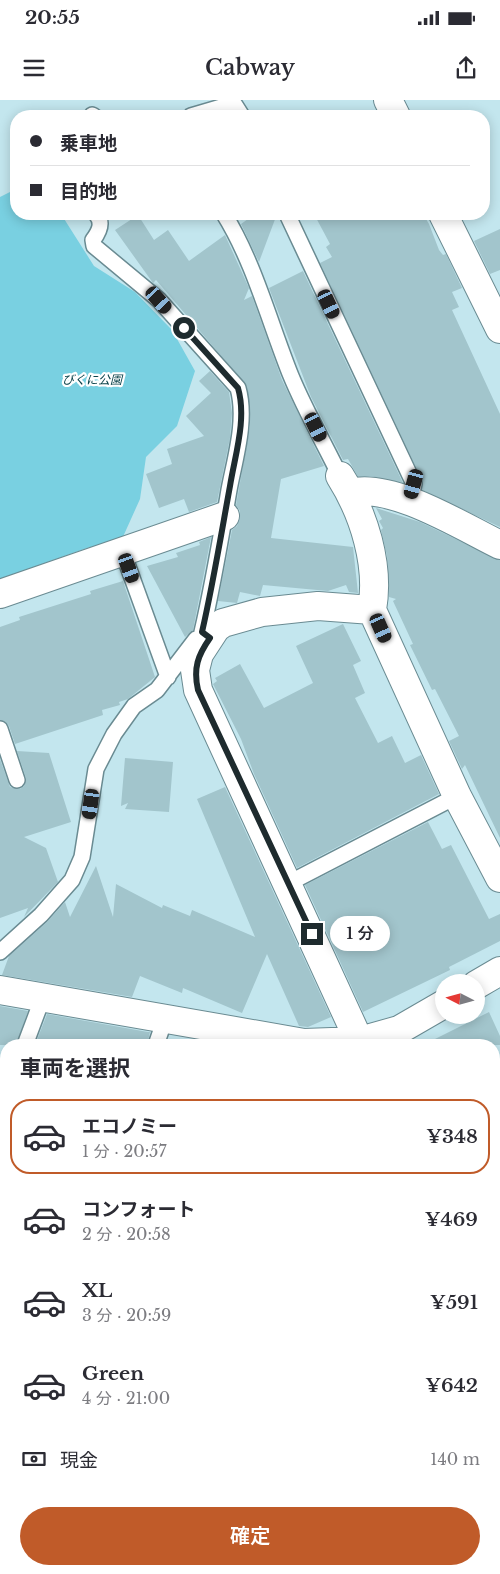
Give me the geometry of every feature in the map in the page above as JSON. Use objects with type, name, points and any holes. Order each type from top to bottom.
[{"type":"street","points":[[446,220],[500,329]]},
{"type":"street","points":[[345,484],[410,501],[500,545]]},
{"type":"street","points":[[345,484],[370,548],[375,593],[372,610],[457,796],[500,878]]},
{"type":"street","points":[[0,594],[122,550],[225,516]]},
{"type":"street","points":[[358,1039],[289,883],[198,690],[195,670],[206,635],[223,623],[262,612],[318,606],[372,610]]},
{"type":"street","points":[[485,980],[500,971]]},
{"type":"street","points":[[0,990],[165,1019],[240,1038],[253,1039]]},
{"type":"street","points":[[372,1039],[399,1030],[435,1009]]},
{"type":"lane","points":[[211,110],[235,105],[238,110]]},
{"type":"lane","points":[[0,952],[41,915],[72,880],[82,856],[96,769],[114,734],[134,706],[157,690],[206,635],[242,417],[242,400],[238,388],[159,300],[94,246],[93,240],[100,228],[100,220]]},
{"type":"lane","points":[[227,220],[251,271],[292,378],[345,484]]},
{"type":"lane","points":[[289,220],[414,484],[410,501]]},
{"type":"lane","points":[[122,550],[168,677]]},
{"type":"lane","points":[[0,729],[16,780]]},
{"type":"lane","points":[[289,883],[457,796]]},
{"type":"lane","points":[[27,1039],[43,997]]},
{"type":"lane","points":[[158,1039],[165,1019]]},
{"type":"green space","name":"びくに公園","points":[[10,192],[10,220],[65,220],[94,266],[135,292],[172,330],[195,371],[177,426],[146,457],[140,499],[122,539],[87,548],[0,579],[0,197]]},
{"type":"building","points":[[130,220],[141,220],[154,240],[168,230],[189,261],[225,235],[249,288],[244,300],[252,296],[282,380],[324,466],[281,479],[271,538],[353,547],[358,593],[349,592],[346,585],[328,591],[263,585],[260,596],[240,592],[237,603],[218,601],[232,530],[237,526],[240,518],[240,511],[236,505],[250,427],[247,386],[156,280],[153,283],[115,230]]},
{"type":"building","points":[[247,220],[275,220],[259,262],[241,224]]},
{"type":"building","points":[[317,220],[427,220],[439,250],[443,255],[446,254],[462,288],[452,292],[459,307],[452,310],[500,414],[500,527],[422,490],[422,480],[320,263],[332,257],[326,247],[330,244]]},
{"type":"building","points":[[500,229],[500,270],[490,274],[474,241]]},
{"type":"building","points":[[303,271],[403,483],[370,476],[358,477],[348,459],[343,460],[311,397],[269,288]]},
{"type":"building","points":[[210,371],[229,392],[232,413],[230,438],[217,502],[189,512],[184,499],[159,508],[146,474],[172,464],[167,449],[204,436],[186,416],[211,393],[199,381]]},
{"type":"building","points":[[376,508],[420,522],[500,560],[500,838],[465,765],[462,769],[449,741],[459,736],[435,689],[432,690],[410,645],[413,644],[393,601],[396,599],[389,597],[387,556],[381,530],[383,528],[379,521],[382,519]]},
{"type":"building","points":[[211,537],[193,630],[185,637],[147,566],[178,557],[176,553],[200,545],[199,542]]},
{"type":"building","points":[[123,581],[155,677],[128,699],[119,702],[120,705],[102,710],[103,715],[15,744],[9,726],[0,720],[0,627],[20,620],[19,617],[91,594],[90,591]]},
{"type":"building","points":[[343,624],[361,661],[353,665],[365,693],[355,698],[378,743],[392,736],[405,763],[421,755],[439,794],[297,868],[254,774],[241,739],[213,684],[217,681],[215,678],[240,664],[264,708],[313,683],[296,646]]},
{"type":"building","points":[[17,751],[49,753],[71,822],[24,837],[46,848],[58,882],[24,917],[28,908],[0,918],[0,759],[10,787],[20,789],[24,786],[26,778]]},
{"type":"building","points":[[125,758],[173,762],[169,812],[125,809],[128,803],[121,806]]},
{"type":"building","points":[[225,787],[331,1017],[308,1027],[299,1026],[267,954],[242,1013],[183,988],[182,993],[140,976],[132,997],[2,975],[9,956],[47,922],[65,902],[70,917],[96,866],[113,917],[116,884],[162,908],[163,905],[190,916],[192,910],[255,937],[197,799]]},
{"type":"building","points":[[428,822],[442,849],[451,845],[489,919],[500,914],[500,941],[449,967],[450,970],[442,974],[435,974],[435,977],[363,1012],[305,885]]},
{"type":"building","points":[[0,1006],[28,1011],[18,1039],[0,1039]]},
{"type":"building","points":[[489,1012],[500,1039],[435,1039],[465,1024],[485,1024],[485,1014]]},
{"type":"building","points":[[47,1014],[150,1032],[148,1039],[37,1039]]},
{"type":"route","points":[[184,328],[238,388],[242,400],[242,417],[225,516],[202,632],[210,638],[199,654],[195,670],[198,690],[312,934]]}]
